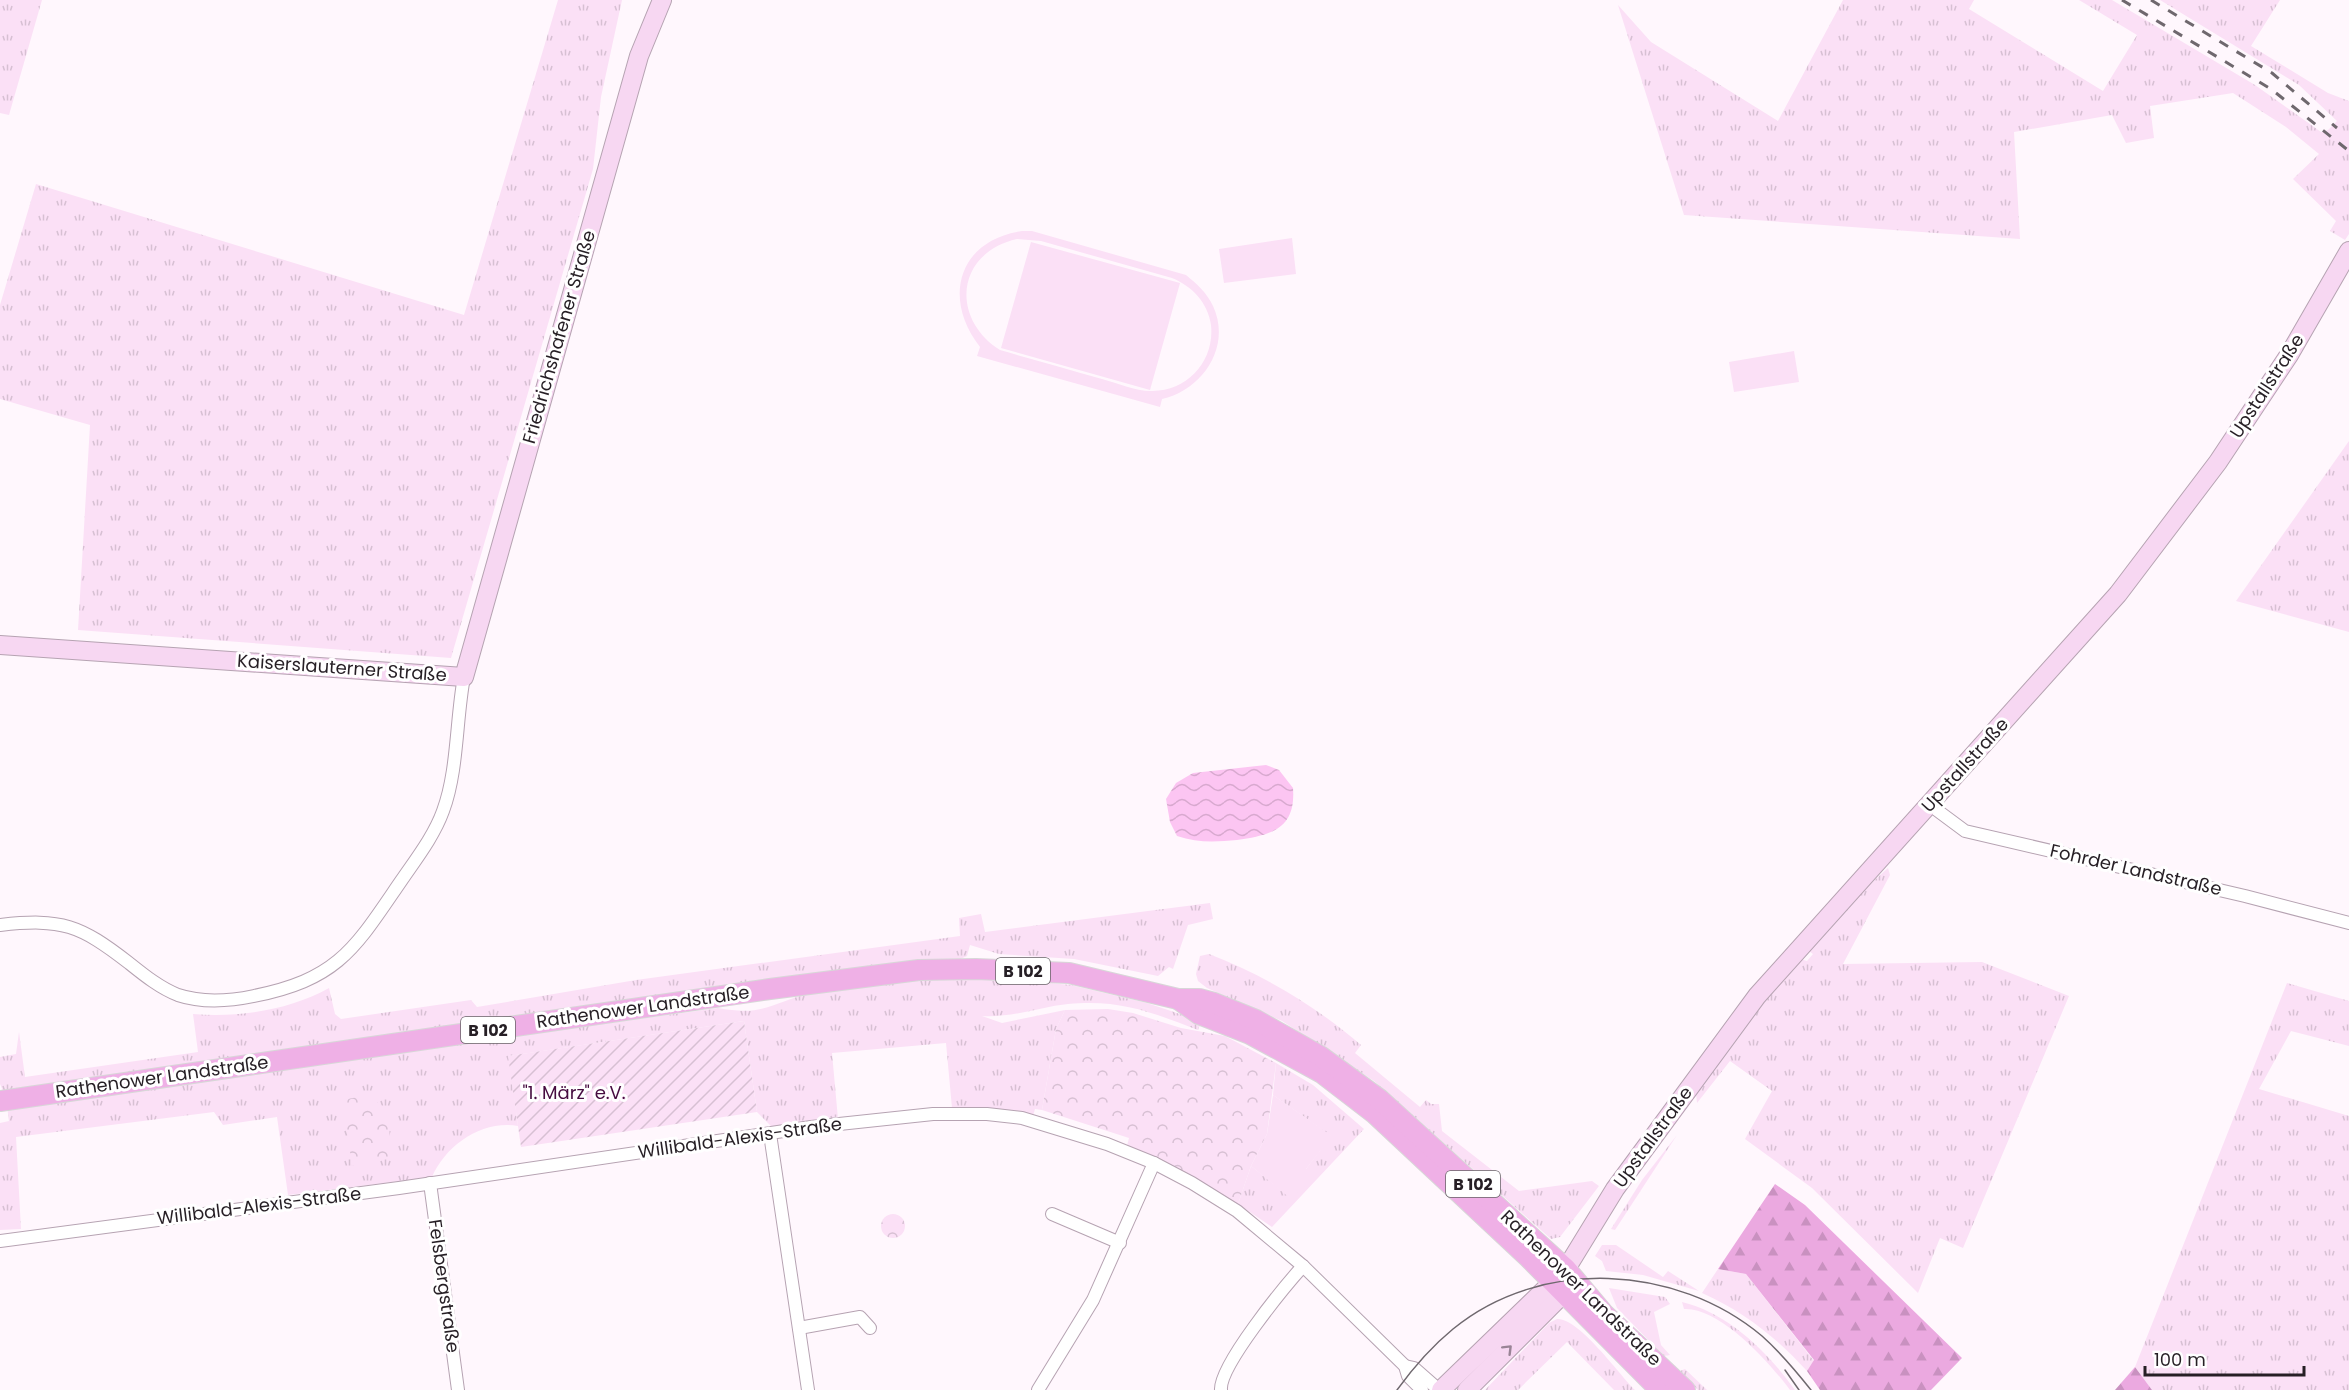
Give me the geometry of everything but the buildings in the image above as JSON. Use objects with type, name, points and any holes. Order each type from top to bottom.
[{"type":"main road","name":"Rathenower Landstraße","points":[[0,1101],[770,989],[919,970],[976,969],[1069,973],[1178,999],[1199,999],[1256,1020],[1329,1062],[1379,1098],[1560,1282],[1660,1390]]},
{"type":"main road","name":"Rathenower Landstraße","points":[[1560,1282],[1604,1314],[1685,1390]]},
{"type":"street","name":"Friedrichshafener Straße","points":[[464,677],[639,56],[662,0]]},
{"type":"street","name":"Upstallstraße","points":[[1560,1282],[1615,1189],[1757,996],[2118,594],[2151,551],[2218,462],[2289,355],[2349,251]]},
{"type":"street","name":"Kaiserslauterner Straße","points":[[0,645],[464,677],[451,780],[443,811],[410,868],[363,936],[339,962],[315,978],[284,990],[247,998],[195,999],[164,988],[95,937],[80,929],[43,922],[0,925]]},
{"type":"street","name":"Fohrder Landstraße","points":[[1929,805],[1965,831],[2179,880],[2349,923]]},
{"type":"street","name":"Willibald-Alexis-Straße","points":[[0,1241],[770,1134],[911,1116],[987,1114],[1022,1118],[1052,1126],[1154,1163],[1237,1211],[1303,1266],[1405,1366],[1408,1376],[1422,1390]]},
{"type":"street","points":[[770,1134],[808,1390]]},
{"type":"street","points":[[1038,1390],[1075,1331],[1120,1243],[1154,1163]]},
{"type":"street","name":"Felsbergstraße","points":[[430,1183],[458,1390]]},
{"type":"street","points":[[1052,1214],[1120,1243]]},
{"type":"street","points":[[1221,1390],[1224,1376],[1251,1333],[1276,1296],[1303,1266]]},
{"type":"street","points":[[1440,1390],[1560,1282]]},
{"type":"street","points":[[1467,1390],[1560,1282]]},
{"type":"street","points":[[799,1328],[860,1317],[870,1328]]},
{"type":"street","name":"Willibald-Alexis-Straße","points":[[1405,1366],[1414,1368],[1440,1390]]},
{"type":"green space","points":[[0,0],[42,0],[9,115],[0,113]]},
{"type":"green space","points":[[558,0],[622,0],[601,97],[593,169],[451,658],[78,630],[90,425],[0,399],[0,305],[36,184],[464,315]]},
{"type":"green space","points":[[1843,0],[1974,0],[1969,9],[2103,91],[2137,35],[2079,0],[2112,0],[2255,85],[2321,132],[2328,130],[2337,121],[2299,85],[2160,0],[2280,0],[2251,46],[2328,93],[2349,101],[2349,234],[2345,240],[2330,231],[2336,221],[2293,179],[2319,154],[2286,127],[2233,93],[2150,106],[2154,138],[2126,143],[2112,115],[2014,132],[2020,239],[1684,215],[1618,5],[1651,42],[1778,121]]},
{"type":"green space","points":[[1022,231],[1032,231],[1186,275],[1208,297],[1218,321],[1219,337],[1210,364],[1190,386],[1162,399],[1160,407],[977,356],[980,347],[968,329],[962,310],[960,292],[963,274],[971,259],[983,246],[1000,237]],"holes":[[[1017,239],[1041,241],[1172,278],[1198,296],[1209,317],[1211,338],[1208,351],[1196,372],[1187,380],[1164,390],[1139,390],[1000,350],[984,337],[973,321],[967,305],[967,288],[972,272],[982,258],[997,246]]]},
{"type":"green space","points":[[1292,238],[1296,274],[1224,283],[1219,249]]},
{"type":"green space","points":[[1031,242],[1180,283],[1150,390],[1001,348]]},
{"type":"green space","points":[[1794,351],[1799,382],[1734,392],[1729,362]]},
{"type":"green space","points":[[2349,441],[2349,632],[2236,601]]},
{"type":"green space","points":[[1888,868],[1890,875],[1843,964],[1982,962],[2069,996],[1963,1248],[1940,1238],[1918,1293],[1812,1188],[1745,1139],[1772,1091],[1730,1061],[1697,1103],[1696,1093],[1797,958],[1807,961],[1813,954],[1806,949],[1848,904]]},
{"type":"green space","points":[[1210,903],[1213,919],[1188,925],[1173,969],[1169,967],[1158,976],[1074,959],[999,954],[970,945],[967,956],[956,961],[769,981],[3,1091],[0,1084],[0,1057],[16,1054],[19,1032],[25,1077],[198,1052],[193,1014],[228,1015],[263,1011],[298,1002],[329,988],[335,1014],[341,1019],[471,1000],[477,1007],[636,980],[960,936],[959,918],[981,914],[985,932]]},
{"type":"green space","points":[[1209,954],[1270,982],[1308,1005],[1344,1031],[1361,1045],[1355,1053],[1420,1107],[1426,1100],[1431,1104],[1439,1104],[1442,1131],[1519,1191],[1592,1181],[1599,1186],[1560,1237],[1551,1239],[1374,1081],[1282,1021],[1207,988],[1198,981],[1196,974],[1200,956]]},
{"type":"green space","points":[[984,977],[1071,985],[1147,1003],[1201,1021],[1198,1030],[1135,1008],[1104,1003],[1057,1005],[1015,1014],[982,1016],[1002,1023],[1065,1010],[1056,1029],[1042,1110],[1035,1109],[1033,1116],[952,1108],[946,1043],[832,1053],[838,1119],[773,1128],[757,1112],[744,1021],[509,1056],[518,1126],[491,1127],[467,1137],[446,1155],[432,1177],[288,1195],[277,1117],[223,1125],[214,1112],[16,1137],[21,1229],[0,1230],[0,1123],[9,1121],[7,1106],[718,1008],[757,1010],[812,993],[854,986],[897,981]]},
{"type":"green space","points":[[2287,983],[2349,1001],[2349,1046],[2291,1031],[2259,1089],[2349,1116],[2349,1390],[2152,1390],[2135,1367]]},
{"type":"green space","points":[[1108,1009],[1133,1013],[1181,1028],[1225,1036],[1276,1063],[1267,1134],[1251,1166],[1238,1204],[1166,1162],[1127,1146],[1129,1138],[1042,1110],[1056,1029],[1065,1010]]},
{"type":"green space","name":"\"1. März\" e.V.","points":[[744,1021],[757,1112],[521,1147],[508,1056]]},
{"type":"green space","points":[[1276,1063],[1313,1085],[1364,1129],[1272,1227],[1238,1204],[1251,1166],[1291,1198],[1306,1169],[1331,1136],[1273,1095]]},
{"type":"green space","points":[[367,1095],[389,1111],[390,1158],[352,1166],[343,1100]]},
{"type":"green space","points":[[1273,1095],[1332,1136],[1306,1169],[1311,1180],[1291,1199],[1251,1166],[1267,1134]]},
{"type":"green space","points":[[1677,1135],[1615,1230],[1611,1229],[1642,1180]]},
{"type":"green space","points":[[1775,1184],[1805,1205],[1962,1358],[1931,1390],[1820,1390],[1807,1371],[1814,1360],[1746,1274],[1718,1269]]},
{"type":"green space","points":[[893,1214],[902,1217],[905,1226],[902,1235],[893,1238],[884,1235],[881,1226],[884,1217]]},
{"type":"green space","points":[[1602,1245],[1616,1245],[1663,1277],[1668,1271],[1699,1291],[1643,1275],[1606,1271],[1602,1261],[1595,1256]]},
{"type":"green space","points":[[1718,1269],[1746,1274],[1814,1361],[1807,1371],[1759,1326],[1732,1308],[1702,1293]]},
{"type":"green space","points":[[1609,1288],[1665,1297],[1670,1304],[1654,1312],[1661,1345],[1670,1355],[1664,1356],[1617,1308]]},
{"type":"green space","points":[[1682,1302],[1715,1315],[1746,1336],[1760,1348],[1795,1390],[1790,1390],[1757,1352],[1728,1327],[1713,1317],[1684,1309]]},
{"type":"green space","points":[[1557,1319],[1566,1321],[1587,1336],[1635,1390],[1614,1390],[1567,1342],[1518,1390],[1485,1390],[1549,1323]]},
{"type":"green space","points":[[2135,1367],[2152,1390],[2115,1390]]},
{"type":"green space","points":[[1685,1369],[1707,1390],[1698,1390],[1680,1371]]},
{"type":"water","points":[[1266,765],[1279,770],[1293,788],[1290,813],[1279,828],[1261,836],[1229,841],[1199,841],[1177,836],[1170,822],[1166,799],[1176,783],[1193,773]]},
{"type":"tram line","points":[[1397,1390],[1437,1343],[1453,1329],[1488,1306],[1526,1290],[1567,1281],[1608,1278],[1650,1283],[1690,1294],[1728,1312],[1769,1342],[1811,1390]]},
{"type":"tram line","points":[[1785,1370],[1799,1390]]},
{"type":"railway","points":[[2122,0],[2271,89],[2349,151]]},
{"type":"railway","points":[[2151,0],[2272,73],[2337,128]]}]
